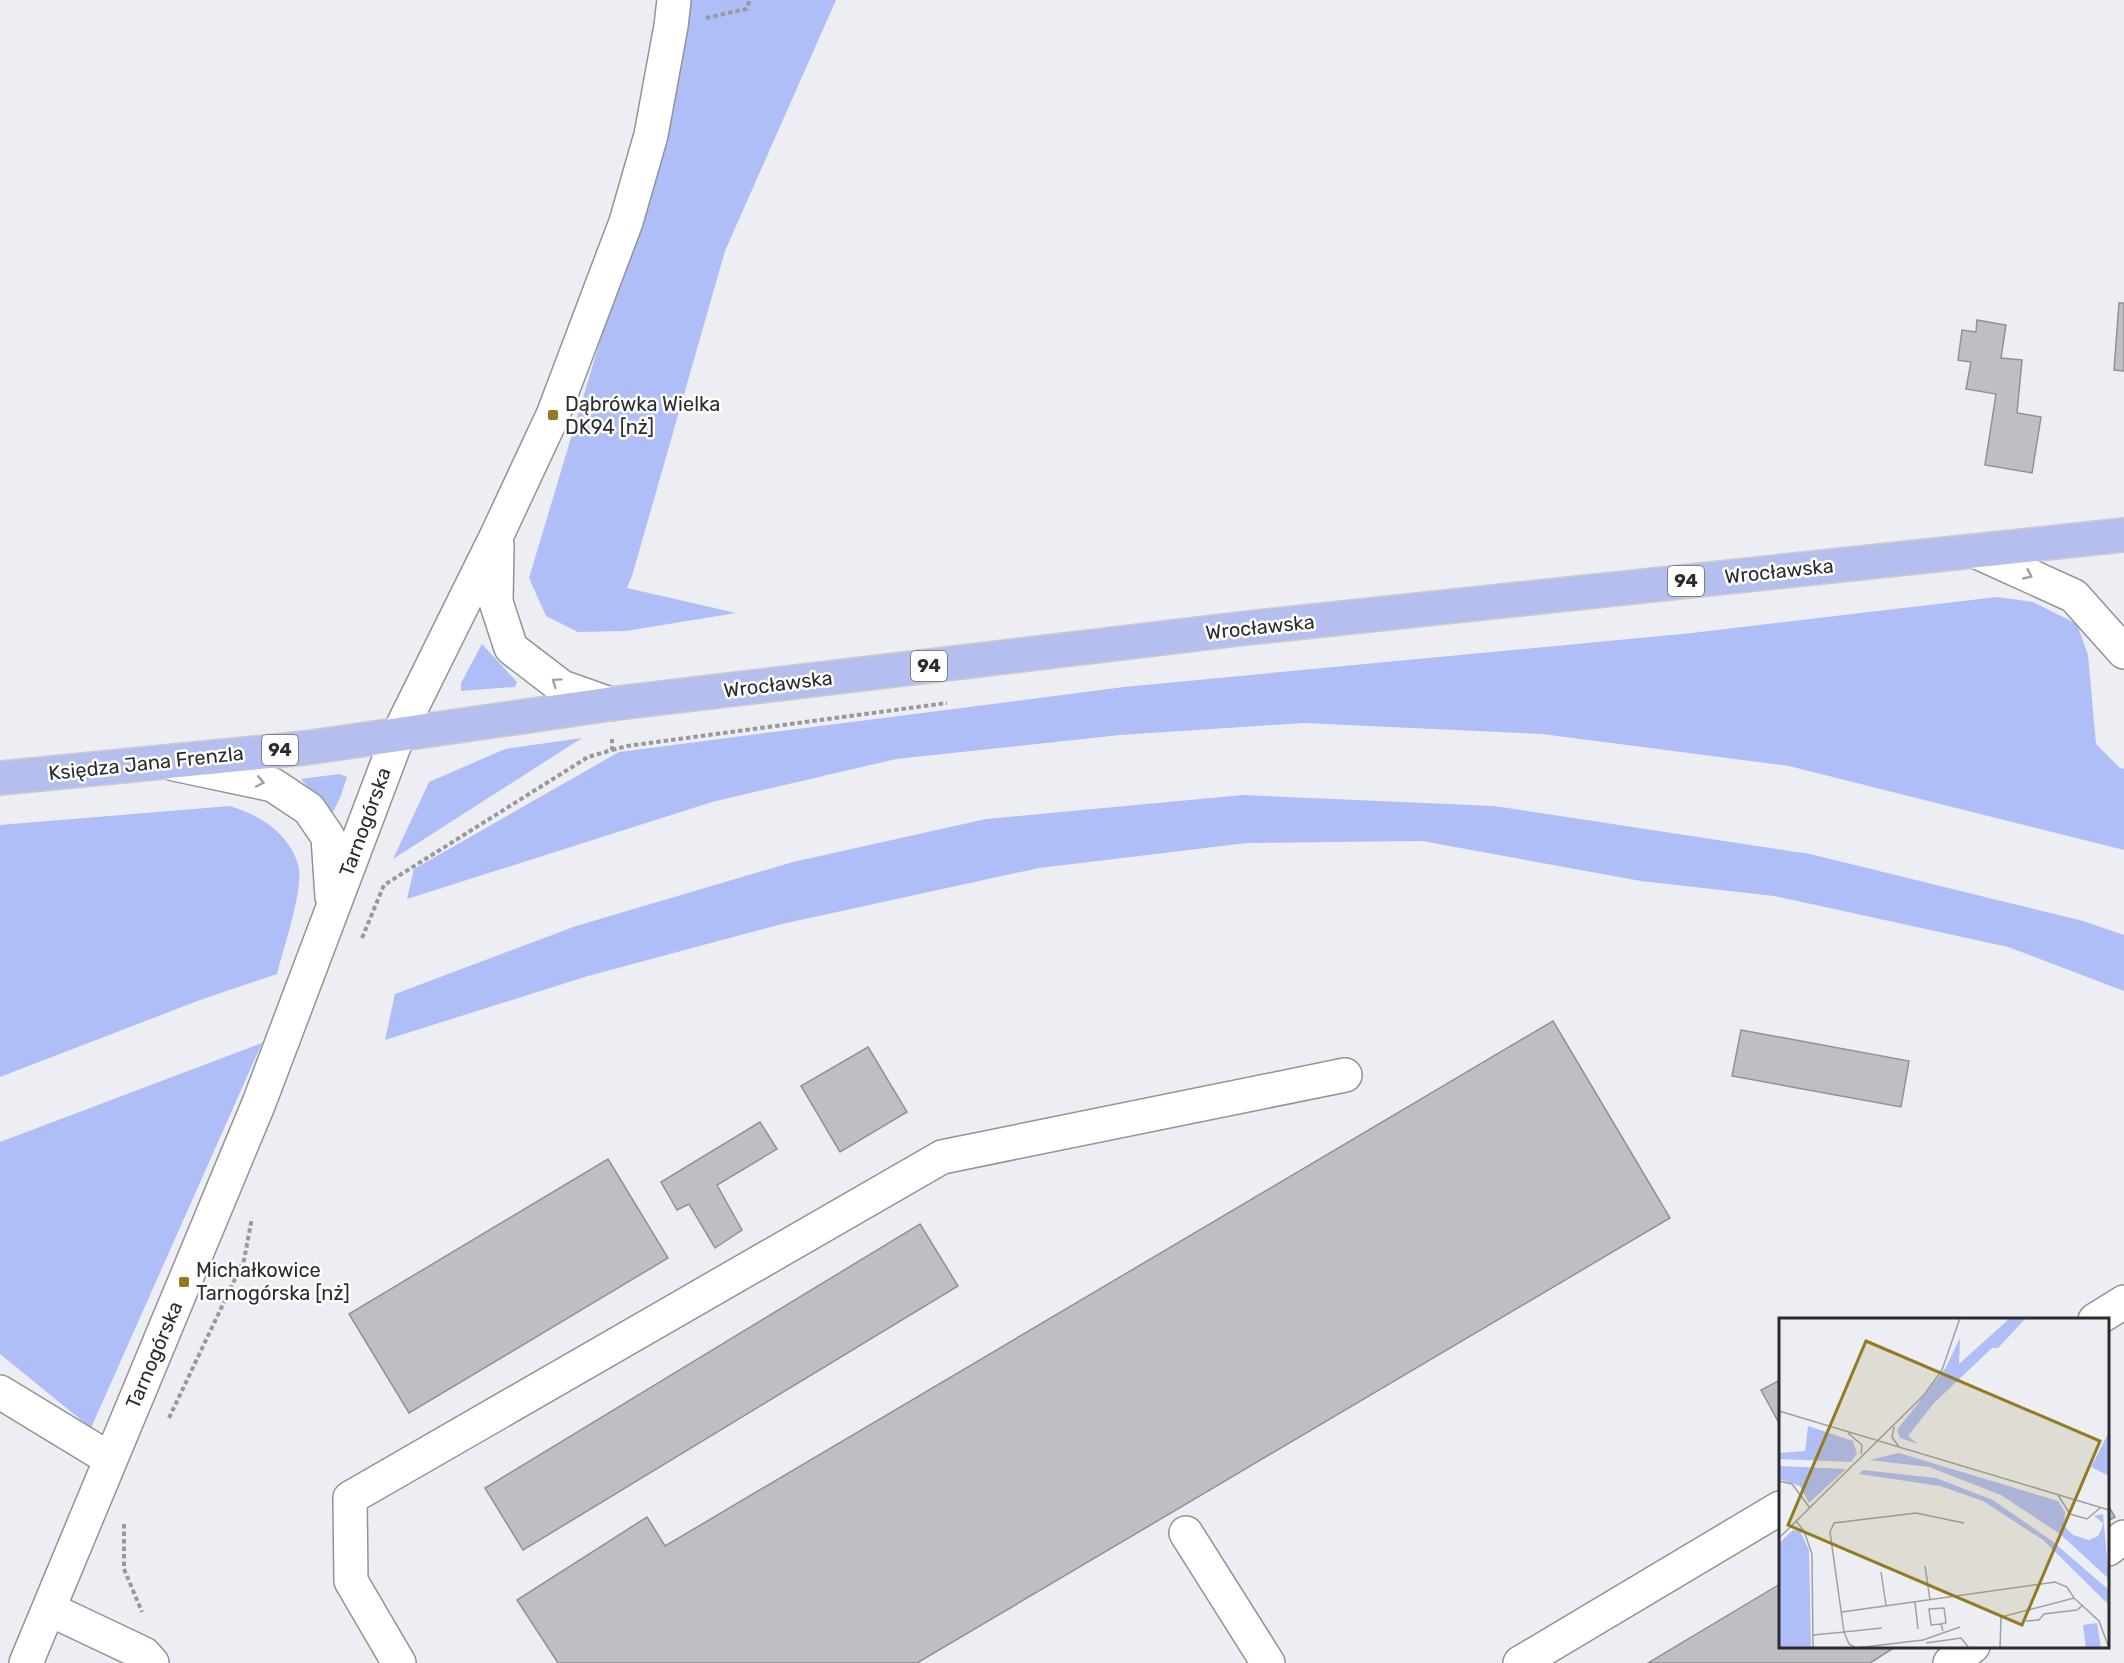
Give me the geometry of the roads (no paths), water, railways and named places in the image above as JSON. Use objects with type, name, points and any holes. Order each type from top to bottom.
[{"type":"main road","name":"Wrocławska","points":[[399,734],[610,704],[1247,628],[2124,535]]},
{"type":"main road","name":"Księdza Jana Frenzla","points":[[0,778],[305,748],[399,734]]},
{"type":"street","name":"Tarnogórska","points":[[26,1663],[259,1103],[399,734],[553,415],[626,222],[651,135],[672,13]]},
{"type":"street","points":[[497,535],[496,602],[512,648],[562,687],[610,704]]},
{"type":"street","points":[[1975,550],[2074,596],[2124,652]]},
{"type":"street","name":"Tarnogórska","points":[[161,762],[273,785],[309,809],[328,837],[333,911]]},
{"type":"street","points":[[399,1663],[351,1581],[350,1498],[942,1157],[1345,1075]]},
{"type":"street","points":[[2099,1318],[2124,1302]]},
{"type":"street","points":[[0,1392],[110,1459]]},
{"type":"street","points":[[1520,1663],[1779,1509]]},
{"type":"street","points":[[1186,1533],[1268,1663]]},
{"type":"street","points":[[2109,1548],[2124,1537]]},
{"type":"street","points":[[49,1608],[144,1654],[152,1663]]},
{"type":"street","points":[[1950,1663],[1972,1648]]},
{"type":"place","name":"Dąbrówka Wielka DK94 [nż]","points":[[553,415]]},
{"type":"place","name":"Michałkowice Tarnogórska [nż]","points":[[184,1282]]}]
